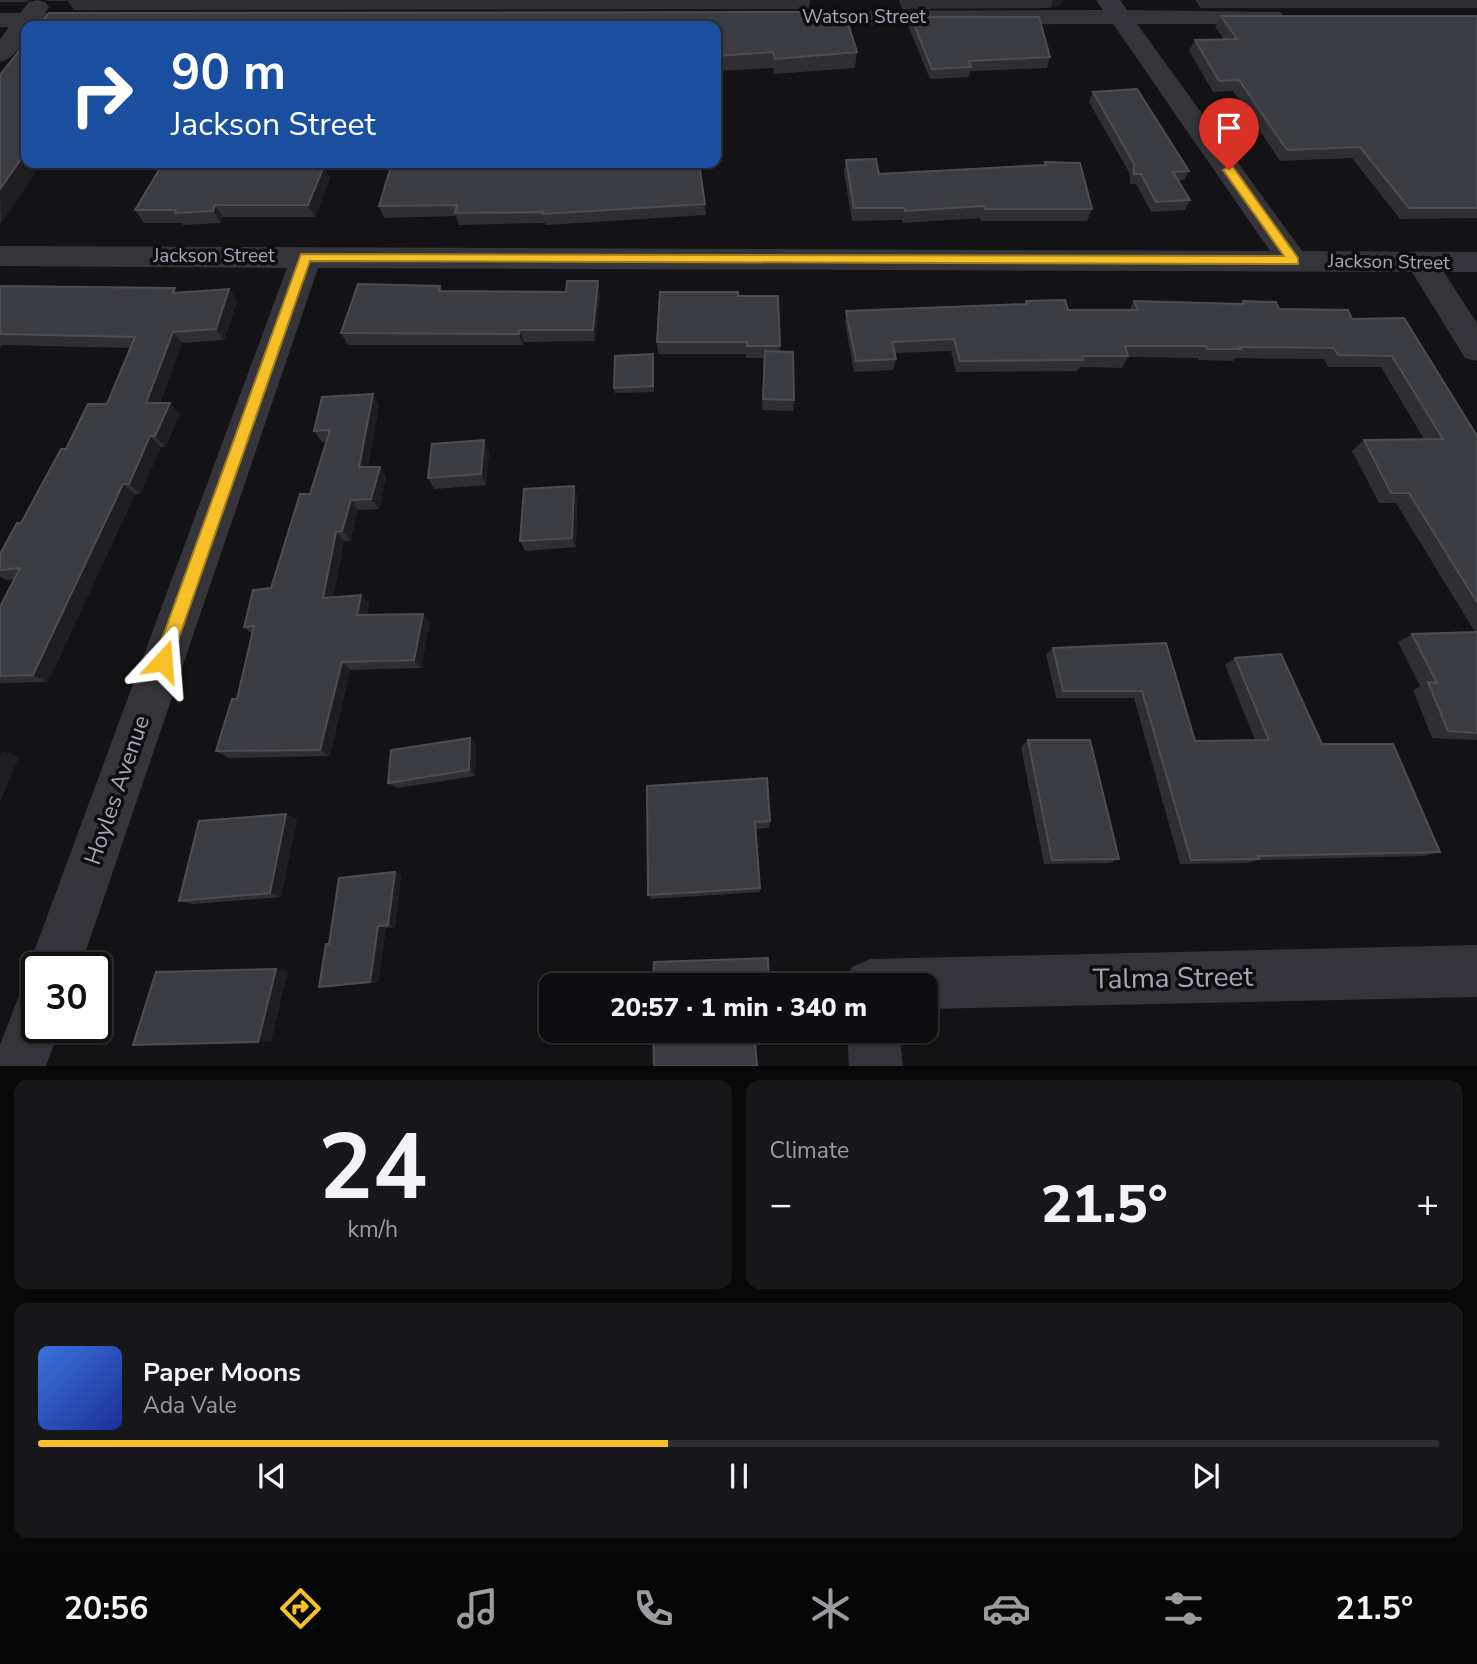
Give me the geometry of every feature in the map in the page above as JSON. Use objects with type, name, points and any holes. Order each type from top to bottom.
[{"type":"street","points":[[27,20],[42,0]]},
{"type":"street","points":[[1114,8],[1293,261]]},
{"type":"street","name":"Watson Street","points":[[744,18],[1114,8],[1301,17]]},
{"type":"street","points":[[0,20],[118,20]]},
{"type":"street","points":[[0,55],[21,28]]},
{"type":"street","name":"Jackson Street","points":[[0,256],[1477,262]]},
{"type":"street","name":"Hoyles Avenue","points":[[60,952],[306,257]]},
{"type":"street","points":[[1421,262],[1477,349]]},
{"type":"street","name":"Talma Street","points":[[938,983],[1477,971]]},
{"type":"street","points":[[19,1066],[27,1043]]},
{"type":"street","points":[[874,1043],[876,1066]]},
{"type":"building","points":[[815,12],[817,24],[848,23],[857,52],[775,59],[773,52],[721,56],[721,21],[43,21],[49,13]]},
{"type":"building","points":[[1221,16],[1477,16],[1477,208],[1409,208],[1360,147],[1287,150],[1239,80],[1219,81],[1195,40],[1237,39]]},
{"type":"building","points":[[911,17],[1039,17],[1050,57],[969,61],[971,67],[932,69]]},
{"type":"building","points":[[21,48],[21,159],[0,189],[0,75]]},
{"type":"building","points":[[1137,89],[1189,171],[1173,172],[1190,200],[1156,202],[1141,174],[1134,174],[1134,164],[1093,92]]},
{"type":"building","points":[[876,159],[879,174],[1046,165],[1045,162],[1080,163],[1092,209],[985,209],[984,206],[905,211],[904,208],[854,208],[846,160]]},
{"type":"building","points":[[160,168],[323,168],[308,205],[215,205],[213,211],[175,213],[176,210],[135,210]]},
{"type":"building","points":[[390,168],[700,168],[705,204],[543,214],[455,213],[457,205],[379,206]]},
{"type":"building","points":[[567,281],[598,281],[593,330],[520,330],[519,334],[341,333],[358,284],[440,286],[439,291],[566,292]]},
{"type":"building","points":[[0,286],[175,288],[173,293],[229,289],[216,329],[173,332],[146,403],[170,403],[155,436],[150,436],[129,484],[123,484],[33,675],[0,676],[0,607],[20,568],[0,570],[0,554],[17,523],[21,523],[61,449],[66,449],[88,404],[107,404],[135,337],[0,334]]},
{"type":"building","points":[[660,292],[738,292],[738,296],[778,296],[780,346],[747,346],[747,342],[657,342]]},
{"type":"building","points":[[1065,300],[1068,310],[1138,310],[1134,301],[1244,304],[1243,301],[1276,302],[1279,309],[1348,310],[1352,319],[1404,318],[1477,436],[1477,602],[1409,493],[1391,493],[1364,440],[1443,439],[1392,356],[1338,355],[1334,348],[1207,349],[1206,346],[1125,346],[1128,356],[1082,356],[1083,360],[960,361],[954,339],[892,342],[896,359],[856,361],[846,311]]},
{"type":"building","points":[[765,351],[793,352],[794,400],[763,399]]},
{"type":"building","points":[[653,354],[653,386],[614,388],[615,356]]},
{"type":"building","points":[[373,394],[359,467],[380,467],[371,499],[351,500],[342,531],[336,532],[323,598],[361,595],[357,615],[423,614],[414,660],[342,662],[320,750],[216,751],[232,699],[237,699],[254,626],[244,627],[253,590],[271,588],[300,494],[310,494],[330,430],[314,431],[322,397]]},
{"type":"building","points":[[484,440],[481,474],[428,478],[432,444]]},
{"type":"building","points":[[574,486],[572,538],[520,541],[524,489]]},
{"type":"building","points":[[1477,632],[1477,733],[1448,731],[1428,682],[1437,683],[1412,634]]},
{"type":"building","points":[[1166,643],[1195,741],[1269,740],[1235,658],[1281,654],[1322,744],[1393,744],[1440,852],[1191,860],[1142,691],[1063,691],[1053,648]]},
{"type":"building","points":[[470,738],[469,770],[388,783],[391,750]]},
{"type":"building","points":[[1028,740],[1090,740],[1119,859],[1052,860]]},
{"type":"building","points":[[767,778],[770,821],[755,822],[760,888],[648,895],[647,786]]},
{"type":"building","points":[[286,814],[270,893],[179,901],[199,821]]},
{"type":"building","points":[[395,872],[388,925],[378,926],[370,982],[319,987],[339,878]]},
{"type":"building","points":[[768,958],[769,973],[654,973],[654,962]]},
{"type":"building","points":[[276,969],[258,1042],[133,1045],[156,972]]},
{"type":"building","points":[[653,1043],[755,1043],[757,1066],[654,1066]]},
{"type":"route","points":[[163,661],[306,257],[1293,261],[1229,170]]}]
